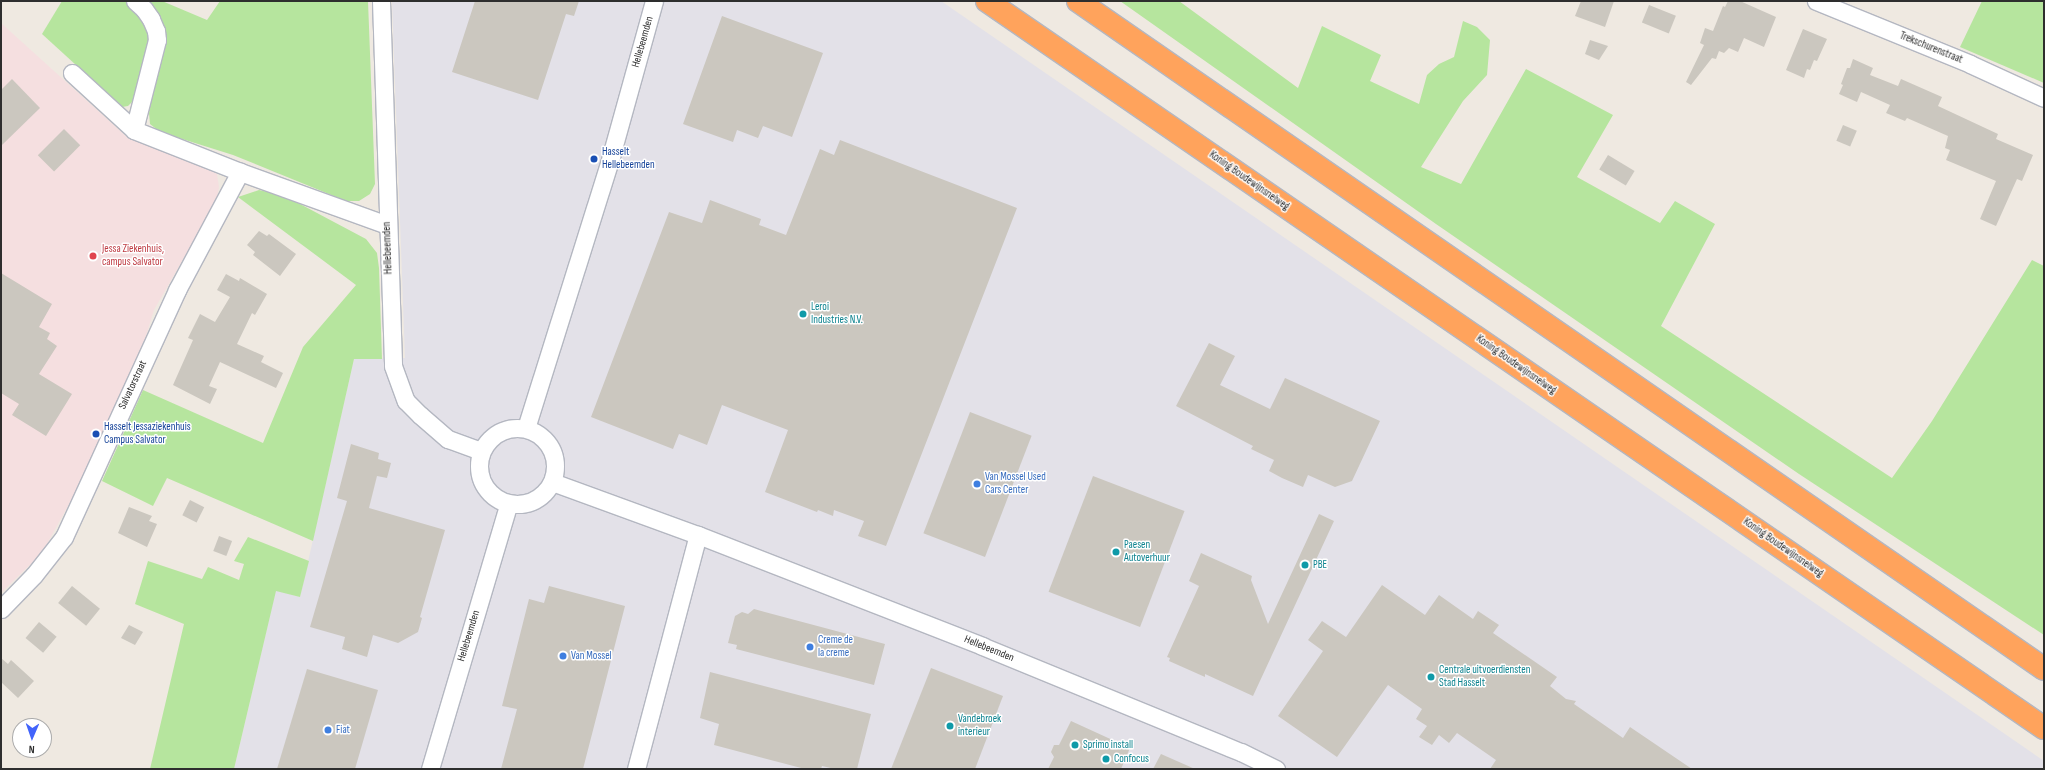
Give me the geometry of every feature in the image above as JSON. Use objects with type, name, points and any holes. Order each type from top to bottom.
[{"type":"highway","name":"Koning Boudewijnsnelweg","points":[[987,1],[2037,723]]},
{"type":"highway","points":[[1078,1],[2044,669]]},
{"type":"street","points":[[134,1],[144,9],[151,19],[156,31],[157,40],[134,130]]},
{"type":"street","name":"Hellebeemden","points":[[381,1],[387,225],[393,366],[406,401],[448,439],[481,451]]},
{"type":"street","name":"Hellebeemden","points":[[526,428],[611,156],[654,1]]},
{"type":"street","name":"Trekschurenstraat","points":[[1816,1],[1970,64],[2044,98]]},
{"type":"street","points":[[72,73],[134,130],[240,172],[387,225]]},
{"type":"street","name":"Salvatorstraat","points":[[1,609],[34,575],[64,537],[177,290],[240,172]]},
{"type":"street","points":[[508,428],[526,428],[541,435],[552,448],[556,465],[552,482],[545,492],[534,500],[522,504],[509,503],[494,496],[483,484],[478,467],[481,451],[492,436],[508,428]]},
{"type":"street","name":"Hellebeemden","points":[[552,482],[698,535],[982,646],[1241,752],[1276,769]]},
{"type":"street","name":"Hellebeemden","points":[[430,769],[509,503]]},
{"type":"street","points":[[636,769],[698,535]]},
{"type":"shaded area","points":[[392,1],[941,1],[2044,761],[2044,766],[2041,769],[234,769],[276,590],[300,597],[354,359],[405,358]]},
{"type":"shaded area","name":"Jessa Ziekenhuis, campus Salvator","points":[[1,23],[128,138],[190,160],[217,174],[219,187],[216,202],[154,310],[145,339],[73,497],[42,553],[1,593]]},
{"type":"green space","points":[[62,1],[124,1],[131,4],[147,24],[150,46],[132,102],[128,106],[122,107],[42,34]]},
{"type":"green space","points":[[144,1],[162,1],[207,20],[220,1],[368,1],[375,184],[370,194],[359,201],[346,201],[233,155],[160,132],[150,124],[149,113],[155,78]]},
{"type":"green space","points":[[1120,1],[1179,1],[1298,88],[1322,26],[1381,55],[1370,81],[1419,104],[1427,75],[1439,64],[1454,57],[1463,21],[1477,27],[1490,40],[1487,75],[1463,101],[1421,167],[1461,184],[1526,69],[1613,115],[1577,177],[1660,223],[1675,201],[1715,224],[1661,326],[1892,478],[1932,421],[2032,260],[2044,266],[2044,635],[1799,474],[1436,224]]},
{"type":"green space","points":[[1982,1],[2044,1],[2044,83],[1960,47]]},
{"type":"green space","points":[[259,190],[285,196],[366,239],[377,253],[379,268],[382,359],[354,359],[313,541],[167,478],[153,506],[102,481],[143,390],[263,443],[303,347],[356,285],[238,197]]},
{"type":"green space","points":[[248,537],[309,561],[300,597],[276,591],[234,769],[150,769],[184,624],[135,604],[148,561],[202,579],[208,567],[239,580],[244,564],[234,561]]},
{"type":"building","points":[[475,1],[579,1],[574,16],[566,14],[538,100],[452,72]]},
{"type":"building","points":[[1581,1],[1614,1],[1605,27],[1575,16]]},
{"type":"building","points":[[1728,1],[1740,1],[1776,17],[1764,47],[1744,38],[1738,52],[1729,48],[1724,53],[1719,51],[1716,59],[1712,58],[1691,85],[1686,82],[1704,45],[1700,43],[1705,28],[1713,31],[1723,6],[1725,7]]},
{"type":"building","points":[[1649,5],[1676,16],[1669,33],[1642,23]]},
{"type":"building","points":[[722,16],[823,53],[792,137],[763,126],[758,138],[737,130],[733,142],[683,124]]},
{"type":"building","points":[[1803,29],[1827,39],[1817,61],[1814,60],[1810,70],[1807,69],[1804,78],[1786,70]]},
{"type":"building","points":[[1590,40],[1608,46],[1599,60],[1585,54]]},
{"type":"building","points":[[1853,59],[1873,68],[1870,75],[1898,86],[1901,79],[1942,97],[1938,106],[1998,134],[1996,139],[2033,155],[2022,181],[2017,179],[1996,226],[1980,219],[1996,181],[1946,160],[1950,150],[1945,148],[1948,136],[1907,118],[1905,121],[1886,113],[1890,105],[1861,92],[1857,102],[1839,94],[1847,68],[1850,68]]},
{"type":"building","points":[[12,79],[40,108],[1,146],[1,90]]},
{"type":"building","points":[[1843,125],[1857,131],[1850,147],[1836,141]]},
{"type":"building","points":[[64,129],[80,145],[54,171],[38,155]]},
{"type":"building","name":"Leroi Industries N.V.","points":[[840,140],[1017,208],[886,546],[858,536],[864,521],[834,510],[833,516],[818,510],[817,512],[765,492],[788,430],[722,405],[707,445],[679,434],[673,449],[591,417],[669,212],[702,223],[710,200],[761,219],[759,225],[786,235],[820,149],[834,155]]},
{"type":"building","points":[[1608,155],[1635,171],[1626,186],[1599,170]]},
{"type":"building","points":[[259,231],[267,236],[269,234],[296,254],[280,276],[253,255],[255,252],[247,245]]},
{"type":"building","points":[[1,273],[52,304],[39,327],[50,333],[47,339],[57,346],[39,374],[72,394],[46,436],[12,415],[19,404],[1,393]]},
{"type":"building","points":[[226,274],[239,281],[240,278],[267,294],[255,315],[252,313],[237,344],[264,356],[261,362],[283,373],[276,388],[220,362],[209,386],[217,389],[210,404],[173,385],[193,340],[188,338],[200,314],[215,322],[230,297],[217,290]]},
{"type":"building","points":[[1209,343],[1235,356],[1220,385],[1270,409],[1285,378],[1380,421],[1352,481],[1335,487],[1308,475],[1303,487],[1269,471],[1274,460],[1251,449],[1253,446],[1176,406]]},
{"type":"building","name":"Van Mossel Used Cars Center","points":[[970,412],[1032,436],[985,557],[923,533]]},
{"type":"building","points":[[351,444],[379,453],[378,459],[391,463],[387,478],[377,476],[369,508],[445,530],[420,617],[422,618],[418,632],[398,643],[373,635],[367,657],[342,649],[345,637],[310,627],[347,501],[337,498]]},
{"type":"building","name":"Paesen Autoverhuur","points":[[1093,476],[1184,511],[1140,627],[1049,592]]},
{"type":"building","points":[[190,500],[204,507],[197,522],[182,515]]},
{"type":"building","points":[[129,507],[152,516],[149,521],[157,524],[147,547],[118,533]]},
{"type":"building","name":"PBE","points":[[1319,514],[1334,521],[1253,696],[1205,674],[1205,677],[1169,661],[1170,658],[1167,657],[1199,586],[1189,581],[1201,553],[1252,576],[1251,580],[1268,624]]},
{"type":"building","points":[[219,536],[232,541],[226,556],[213,551]]},
{"type":"building","name":"Centrale uitvoerdiensten Stad Hasselt","points":[[1382,585],[1425,615],[1439,595],[1473,619],[1478,611],[1499,625],[1493,633],[1557,677],[1550,686],[1566,699],[1576,701],[1574,704],[1623,738],[1630,727],[1692,769],[1490,769],[1496,760],[1457,733],[1449,743],[1439,735],[1432,745],[1419,737],[1427,726],[1416,719],[1422,709],[1388,685],[1337,757],[1278,716],[1323,651],[1308,640],[1322,621],[1346,637]]},
{"type":"building","points":[[72,586],[100,609],[86,626],[58,603]]},
{"type":"building","name":"Van Mossel","points":[[549,586],[625,606],[583,769],[501,769],[517,709],[502,706],[529,599],[544,603]]},
{"type":"building","name":"Creme de la creme","points":[[754,609],[885,644],[874,685],[736,649],[737,645],[728,643],[735,616],[742,612],[748,614]]},
{"type":"building","points":[[39,622],[57,637],[43,653],[26,638]]},
{"type":"building","points":[[129,625],[143,632],[135,645],[121,638]]},
{"type":"building","points":[[1,658],[8,664],[11,660],[34,681],[18,698],[1,682]]},
{"type":"building","name":"Vandebroek interieur","points":[[931,668],[1003,696],[975,769],[891,769]]},
{"type":"building","name":"Fiat","points":[[307,669],[378,690],[355,769],[277,769]]},
{"type":"building","points":[[710,672],[871,714],[857,769],[835,769],[822,766],[821,769],[805,769],[714,745],[719,724],[700,718]]},
{"type":"building","points":[[1071,721],[1130,748],[1121,769],[1048,769],[1054,757],[1051,752],[1054,745],[1059,745]]},
{"type":"building","points":[[1161,754],[1195,769],[1153,769]]},
{"type":"place","name":"Hasselt Hellebeemden","points":[[594,159]]},
{"type":"place","name":"Jessa Ziekenhuis, campus Salvator","points":[[93,256]]},
{"type":"place","name":"Leroi Industries N.V.","points":[[803,314]]},
{"type":"place","name":"Hasselt Jessaziekenhuis Campus Salvator","points":[[96,434]]},
{"type":"place","name":"Van Mossel Used Cars Center","points":[[977,484]]},
{"type":"place","name":"Paesen Autoverhuur","points":[[1116,552]]},
{"type":"place","name":"PBE","points":[[1305,565]]},
{"type":"place","name":"Creme de la creme","points":[[810,647]]},
{"type":"place","name":"Van Mossel","points":[[563,656]]},
{"type":"place","name":"Centrale uitvoerdiensten Stad Hasselt","points":[[1431,677]]},
{"type":"place","name":"Vandebroek interieur","points":[[950,726]]},
{"type":"place","name":"Fiat","points":[[328,730]]},
{"type":"place","name":"Sprimo install","points":[[1075,745]]},
{"type":"place","name":"Confocus","points":[[1106,759]]}]
